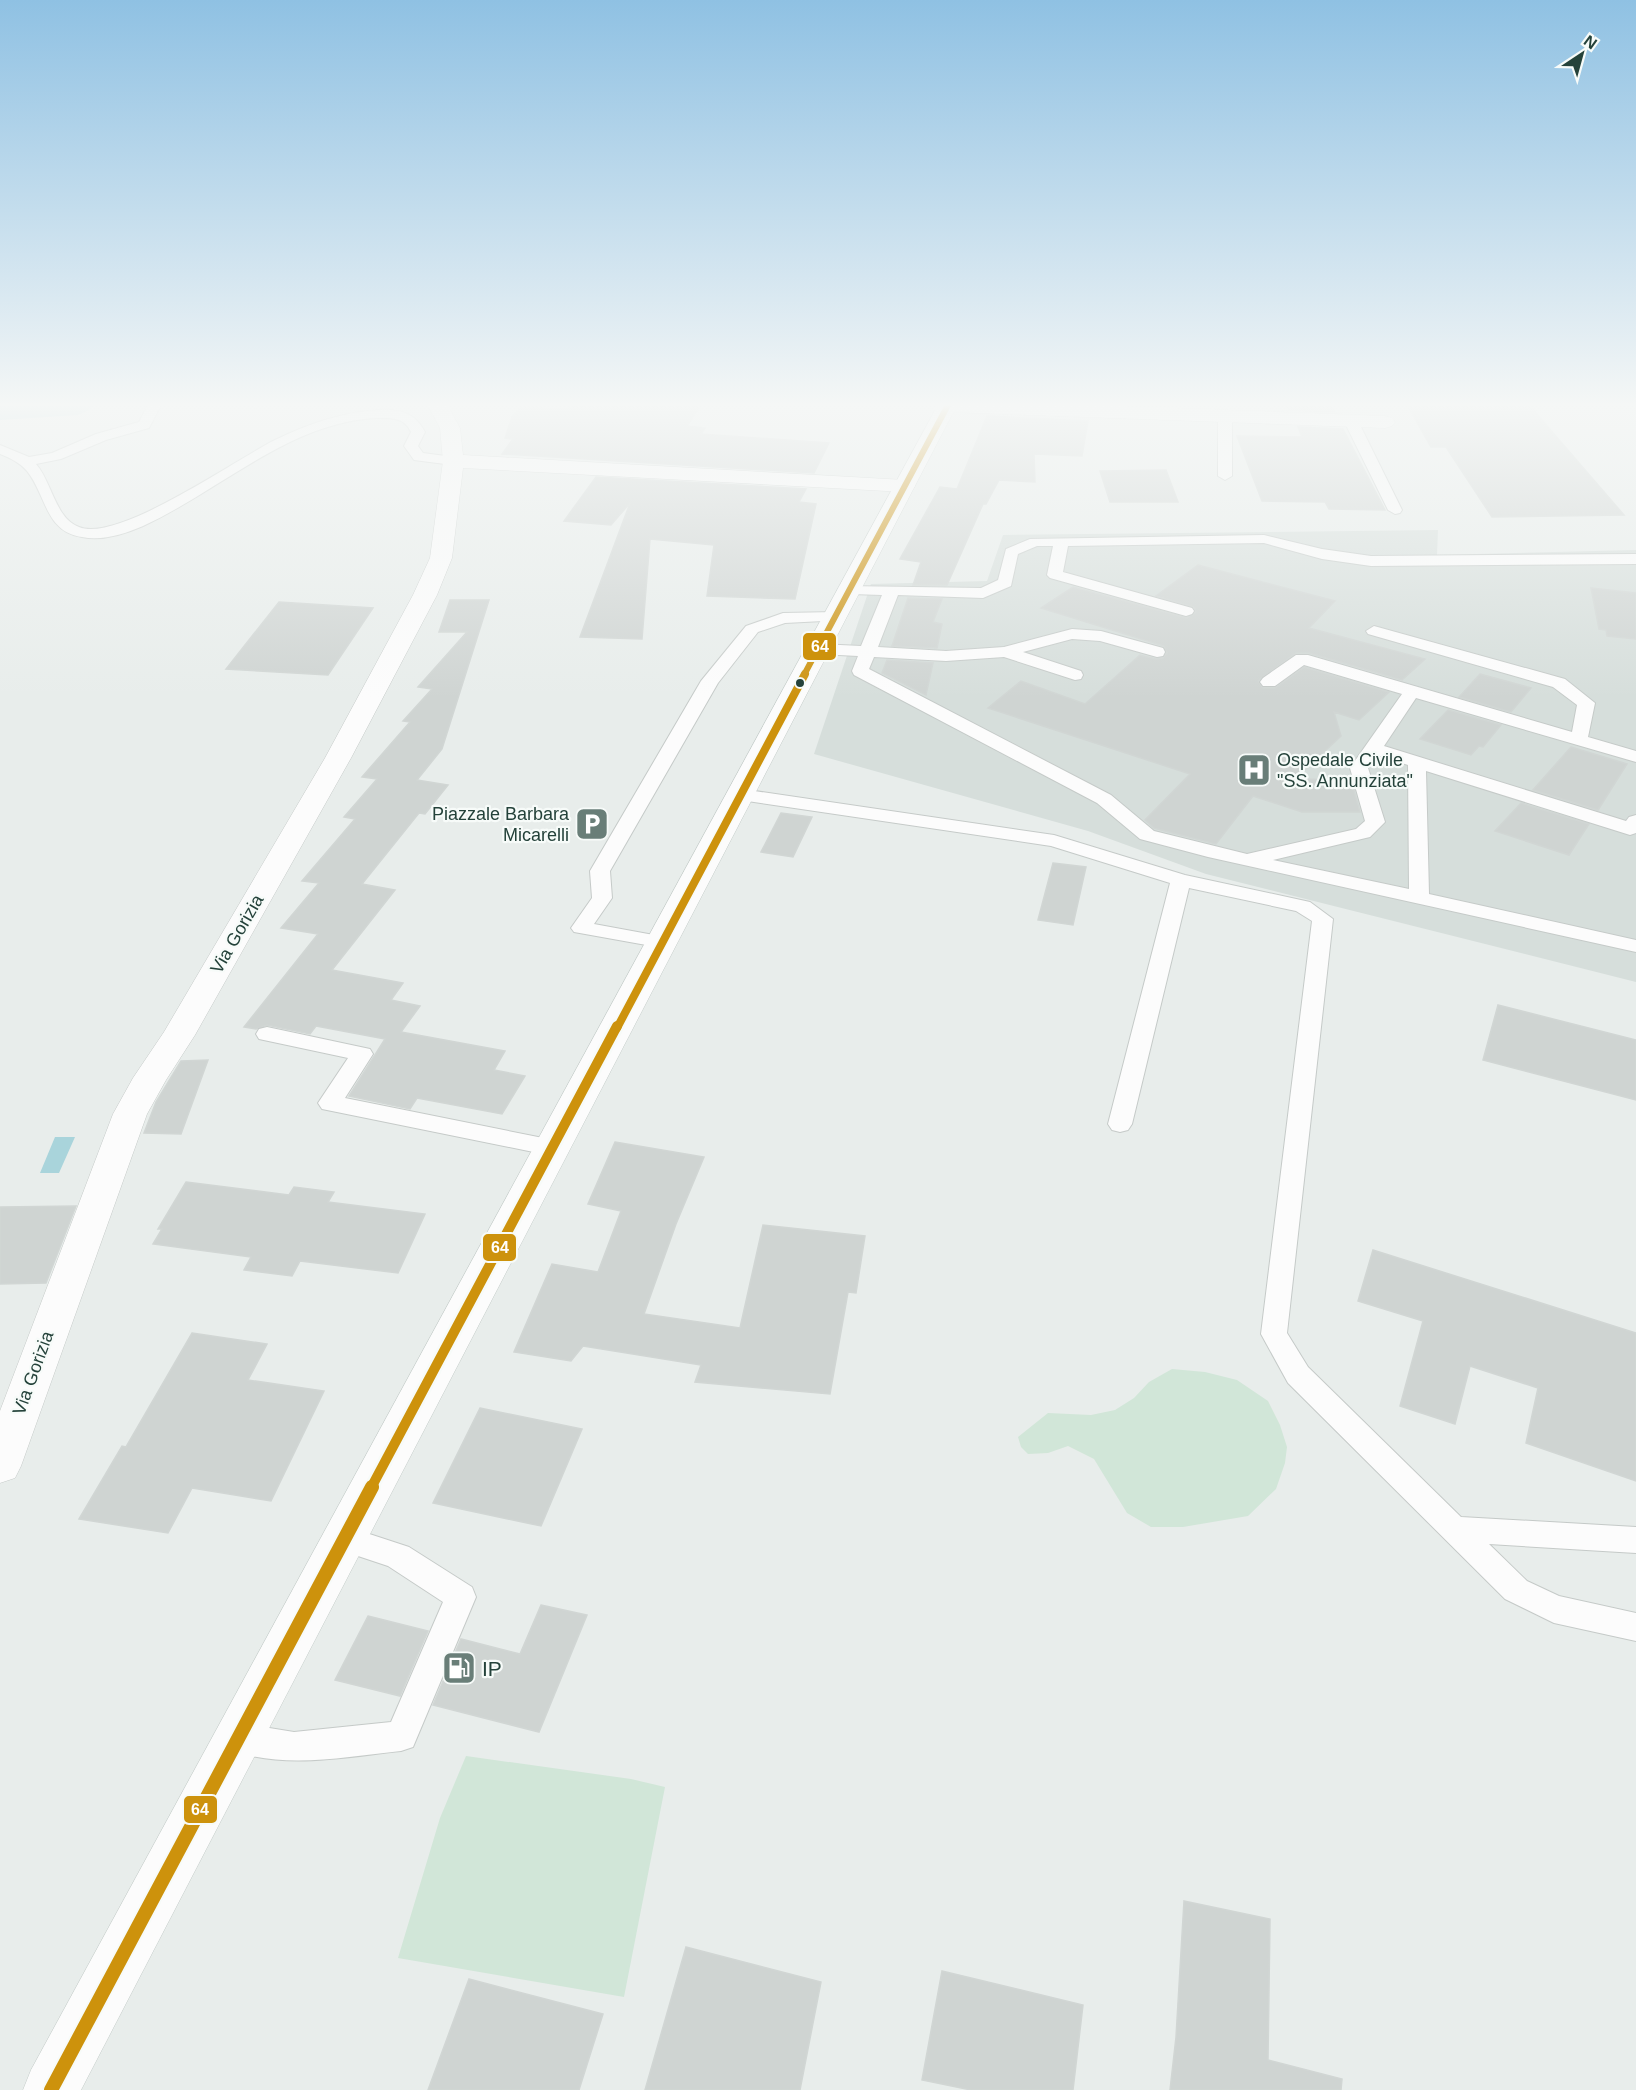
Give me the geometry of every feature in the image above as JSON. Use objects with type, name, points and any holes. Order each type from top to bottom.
[{"type":"street","name":"Via Gorizia","points":[[0,1466],[130,1114],[150,1078],[179,1035],[338,758],[436,571],[447,530],[449,503]]},
{"type":"street","points":[[51,2090],[896,503]]},
{"type":"lane","points":[[50,503],[55,514],[66,529],[84,533],[116,530],[152,516],[176,503]]},
{"type":"lane","points":[[1391,503],[1395,510]]},
{"type":"lane","points":[[663,942],[581,928],[602,898],[600,871],[710,681],[752,629],[783,618],[835,618],[892,590],[983,593],[1005,584],[1011,552],[1035,542],[1264,539],[1322,554],[1371,561],[1636,559]]},
{"type":"lane","points":[[1062,541],[1055,575],[1186,611]]},
{"type":"lane","points":[[892,590],[860,671],[1104,799],[1147,835],[1248,860],[1419,896],[1636,946]]},
{"type":"lane","points":[[835,618],[868,651],[946,656],[1005,652],[1072,634],[1101,636],[1157,652]]},
{"type":"lane","points":[[1374,631],[1559,683],[1586,703],[1578,740]]},
{"type":"lane","points":[[1005,652],[1075,675]]},
{"type":"lane","points":[[1269,682],[1302,659],[1636,757]]},
{"type":"lane","points":[[1248,860],[1363,833],[1375,822],[1359,768],[1412,692]]},
{"type":"lane","points":[[1372,748],[1630,829],[1636,821]]},
{"type":"lane","points":[[1417,762],[1419,896]]},
{"type":"lane","points":[[741,795],[1054,841],[1181,880],[1303,906],[1323,919],[1274,1334],[1298,1375],[1516,1590],[1554,1609],[1636,1626]]},
{"type":"lane","points":[[1120,1125],[1181,880]]},
{"type":"lane","points":[[267,1034],[362,1054],[330,1103],[553,1148]]},
{"type":"lane","points":[[1454,1529],[1636,1540]]},
{"type":"lane","points":[[239,1738],[294,1747],[401,1736],[461,1597],[398,1556],[345,1539]]},
{"type":"shaded area","name":"Ospedale Civile \"SS. Annunziata\"","points":[[1438,530],[1437,555],[1636,550],[1636,982],[1206,874],[1088,831],[814,754],[871,584],[987,581],[1003,535]]},
{"type":"green space","points":[[1172,1369],[1205,1372],[1237,1380],[1268,1401],[1280,1425],[1287,1447],[1285,1463],[1276,1489],[1248,1516],[1183,1527],[1151,1527],[1127,1513],[1094,1459],[1068,1446],[1048,1453],[1028,1454],[1021,1447],[1018,1437],[1048,1413],[1091,1415],[1115,1410],[1134,1398],[1149,1382]]},
{"type":"green space","points":[[466,1756],[631,1779],[665,1787],[624,1997],[398,1958],[440,1818]]},
{"type":"water","points":[[55,1137],[75,1137],[59,1173],[40,1173]]},
{"type":"building","points":[[577,503],[816,504],[795,599],[707,596],[714,545],[650,539],[642,639],[580,637],[630,503],[611,525],[564,521]]},
{"type":"building","points":[[931,503],[987,503],[983,504],[947,585],[913,585],[921,562],[900,559]]},
{"type":"building","points":[[1325,503],[1381,503],[1385,510],[1329,509]]},
{"type":"building","points":[[1482,503],[1613,503],[1624,515],[1492,517]]},
{"type":"building","points":[[1198,565],[1335,601],[1309,628],[1425,659],[1402,680],[1309,653],[1296,653],[1258,681],[1263,688],[1275,688],[1304,667],[1389,692],[1359,720],[1334,712],[1341,736],[1295,779],[1351,780],[1360,812],[1302,812],[1253,796],[1216,844],[1154,828],[1145,820],[1190,774],[988,708],[1021,681],[1085,704],[1140,655],[1156,659],[1163,658],[1167,653],[1164,646],[1041,608],[1073,587],[1187,618],[1196,612],[1194,607],[1156,596]]},
{"type":"building","points":[[1591,588],[1636,593],[1636,639],[1607,636],[1606,630],[1599,629]]},
{"type":"building","points":[[908,598],[942,599],[933,622],[942,624],[937,648],[892,646]]},
{"type":"building","points":[[450,600],[489,600],[442,749],[417,780],[448,785],[425,814],[419,813],[362,884],[395,890],[332,970],[403,983],[391,1000],[420,1006],[401,1032],[505,1051],[494,1070],[525,1076],[502,1114],[417,1098],[410,1109],[349,1096],[385,1039],[316,1026],[310,1034],[267,1025],[256,1029],[244,1027],[318,934],[281,928],[319,883],[302,881],[355,819],[344,817],[377,779],[362,777],[410,722],[403,721],[432,689],[418,687],[467,632],[439,632]]},
{"type":"building","points":[[279,602],[373,608],[328,675],[226,669]]},
{"type":"building","points":[[887,660],[933,663],[926,695],[882,673]]},
{"type":"building","points":[[1480,674],[1531,688],[1511,712],[1459,697]]},
{"type":"building","points":[[1448,710],[1501,725],[1483,747],[1479,746],[1471,755],[1420,739]]},
{"type":"building","points":[[1571,747],[1627,764],[1598,810],[1533,790]]},
{"type":"building","points":[[1521,803],[1589,824],[1569,855],[1495,831]]},
{"type":"building","points":[[781,813],[812,817],[793,857],[761,852]]},
{"type":"building","points":[[1053,863],[1086,867],[1073,925],[1038,920]]},
{"type":"building","points":[[1498,1005],[1636,1040],[1636,1100],[1483,1060]]},
{"type":"building","points":[[208,1060],[181,1134],[144,1133],[156,1102],[181,1061]]},
{"type":"building","points":[[615,1142],[704,1157],[676,1224],[644,1314],[740,1328],[763,1225],[865,1236],[856,1293],[848,1292],[830,1394],[695,1382],[701,1365],[583,1346],[571,1361],[514,1352],[552,1264],[598,1272],[621,1211],[588,1204]]},
{"type":"building","points":[[186,1182],[289,1195],[294,1187],[334,1192],[328,1202],[425,1214],[398,1273],[300,1261],[292,1276],[244,1270],[251,1257],[153,1244],[162,1229],[158,1229]]},
{"type":"building","points":[[76,1206],[46,1283],[0,1284],[0,1207]]},
{"type":"building","points":[[1373,1250],[1636,1333],[1636,1481],[1526,1443],[1538,1388],[1470,1366],[1455,1424],[1400,1406],[1423,1321],[1358,1301]]},
{"type":"building","points":[[192,1333],[267,1344],[248,1380],[324,1391],[271,1501],[192,1488],[168,1533],[79,1519],[122,1446],[126,1447]]},
{"type":"building","points":[[480,1408],[582,1429],[541,1526],[433,1503]]},
{"type":"building","points":[[541,1605],[587,1615],[539,1732],[433,1705],[461,1639],[520,1654]]},
{"type":"building","points":[[368,1616],[428,1631],[400,1696],[335,1680]]},
{"type":"building","points":[[1184,1901],[1270,1919],[1268,2060],[1342,2079],[1341,2090],[1170,2090],[1176,2037]]},
{"type":"building","points":[[686,1947],[821,1982],[800,2090],[645,2090]]},
{"type":"building","points":[[942,1971],[1083,2005],[1073,2090],[971,2090],[922,2080]]},
{"type":"building","points":[[469,1979],[603,2014],[579,2090],[428,2090]]},
{"type":"transit line","name":"64","points":[[51,2090],[896,503]]},
{"type":"place","name":"Ospedale Civile \"SS. Annunziata\"","points":[[1254,770]]},
{"type":"place","name":"Piazzale Barbara Micarelli","points":[[592,824]]},
{"type":"place","name":"IP","points":[[459,1668]]}]
